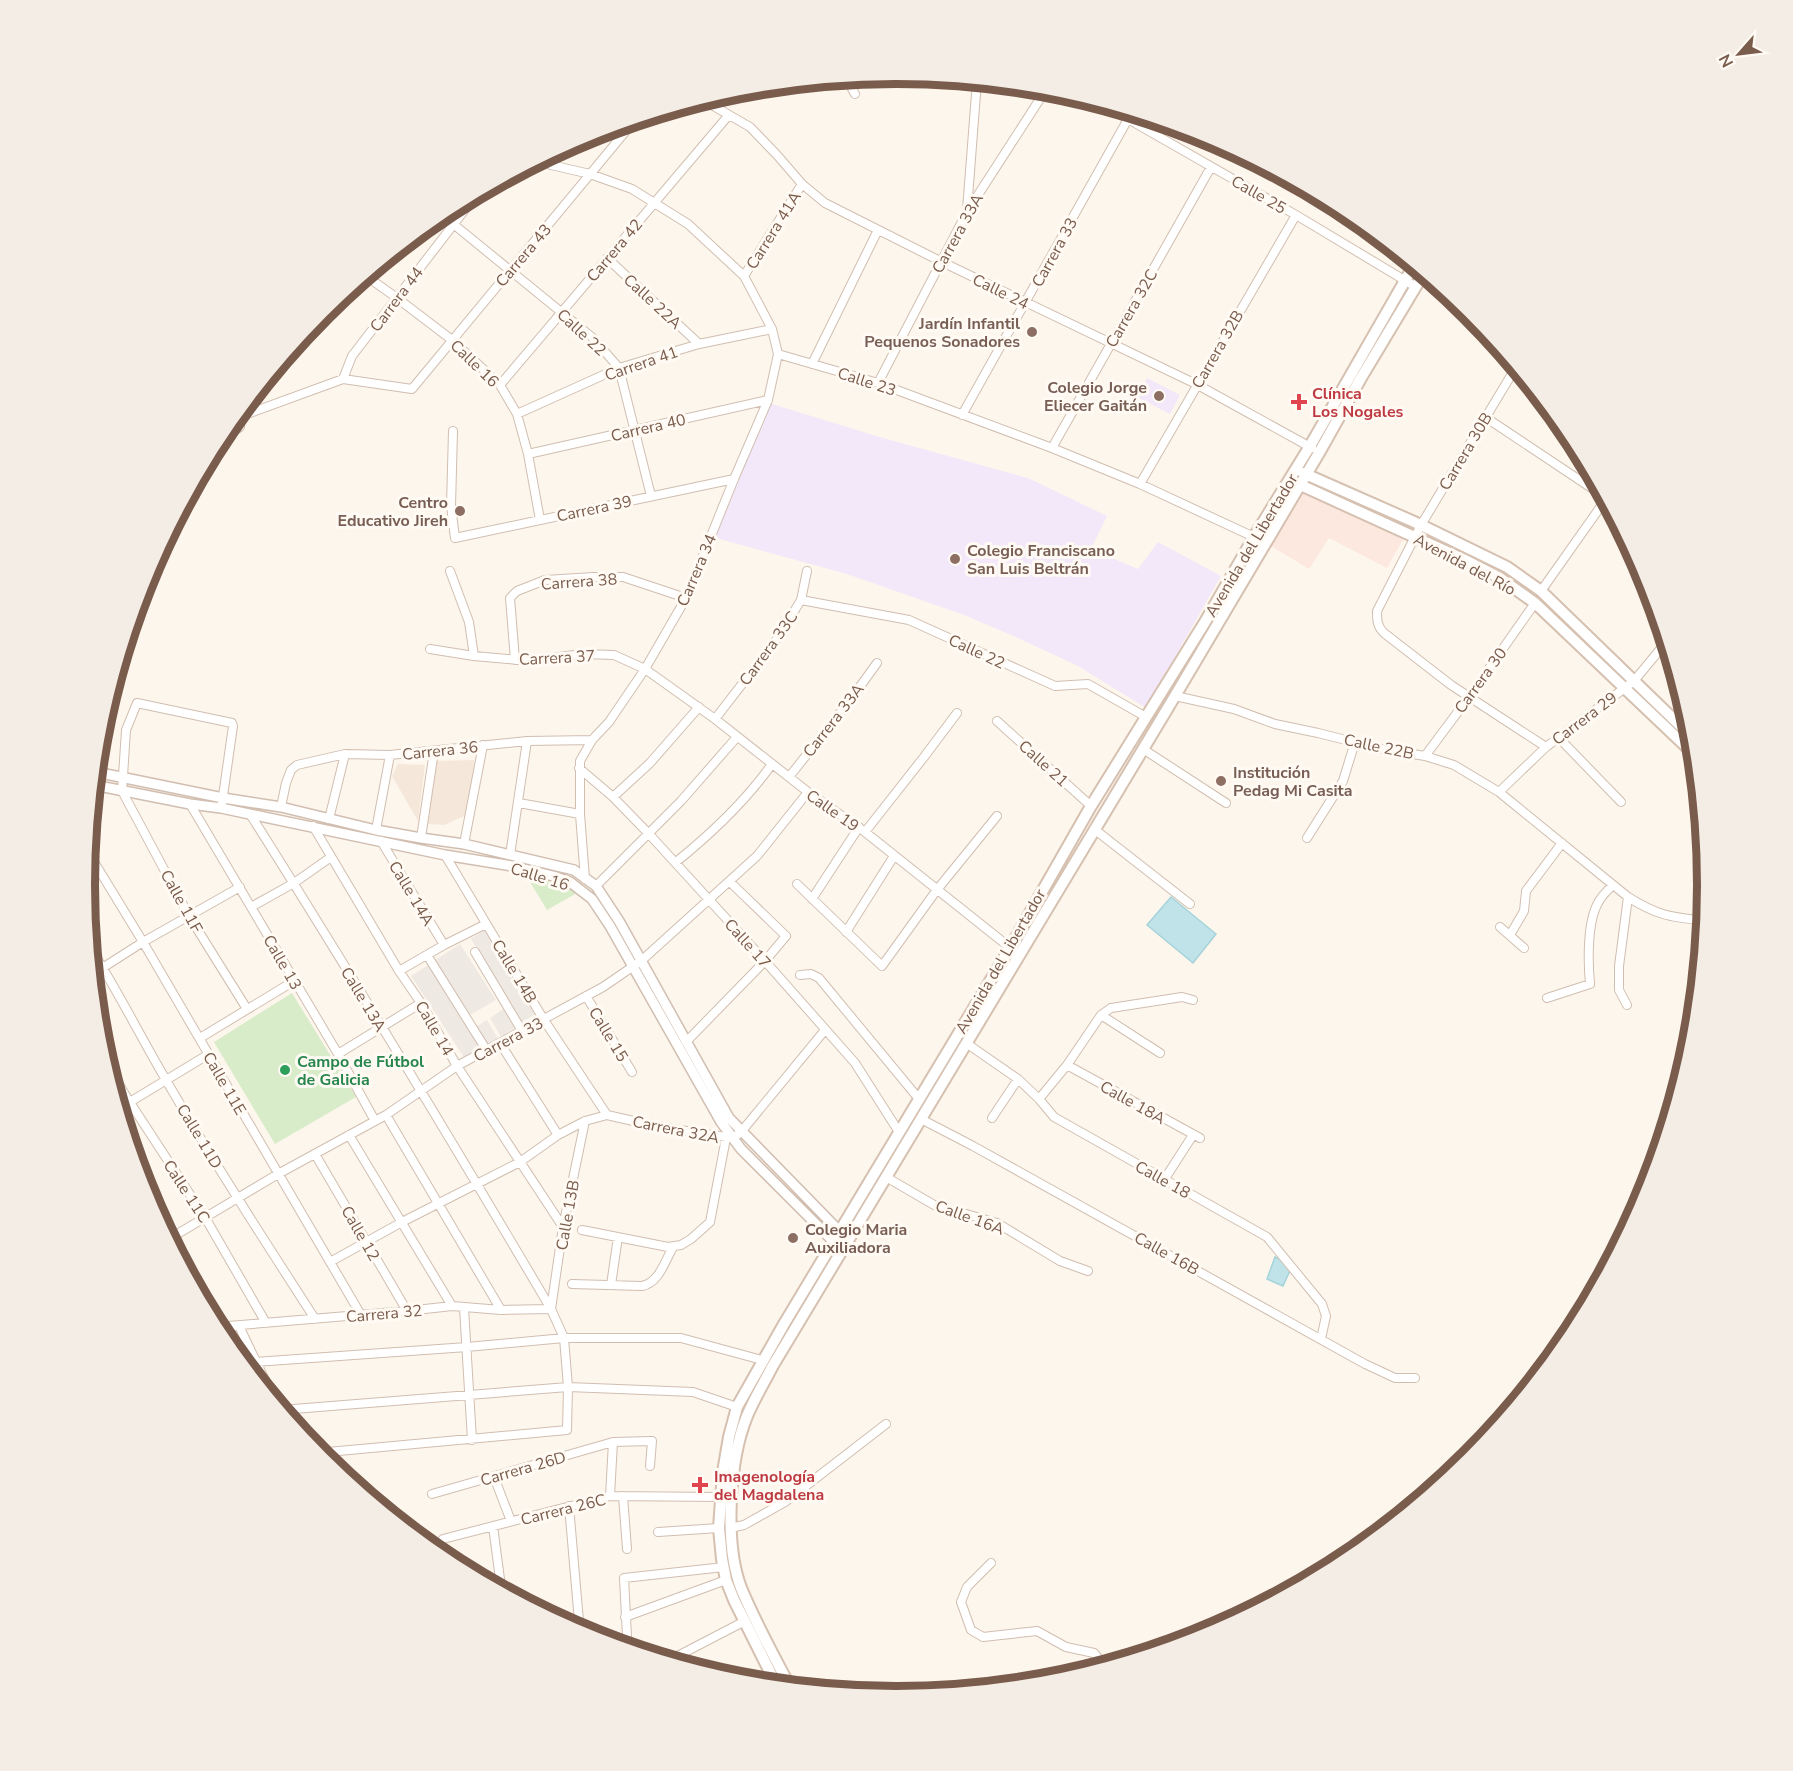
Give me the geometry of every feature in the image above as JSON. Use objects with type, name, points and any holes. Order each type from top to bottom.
[{"type":"main road","name":"Avenida del Libertador","points":[[848,1240],[966,1043],[1091,806],[1290,480],[1411,271]]},
{"type":"main road","name":"Avenida del Libertador","points":[[785,1679],[741,1587],[725,1528],[721,1497],[723,1472],[737,1407],[762,1360],[919,1099],[1095,829],[1420,279]]},
{"type":"main road","name":"Avenida del Río","points":[[1296,469],[1421,525],[1506,567],[1541,591],[1685,745]]},
{"type":"main road","name":"Avenida del Río","points":[[1290,480],[1500,578],[1535,603],[1683,730]]},
{"type":"main road","points":[[842,1250],[848,1240]]},
{"type":"main road","name":"Avenida del Libertador","points":[[773,1677],[726,1580],[725,1528],[740,1440],[747,1417],[772,1367],[842,1250]]},
{"type":"street","points":[[850,86],[855,94]]},
{"type":"street","points":[[967,212],[975,89]]},
{"type":"street","name":"Carrera 33A","points":[[878,383],[967,212],[1041,97]]},
{"type":"street","name":"Calle 24","points":[[712,106],[750,128],[802,184],[825,203],[1025,303],[1196,384],[1319,453]]},
{"type":"street","name":"Carrera 42","points":[[500,385],[728,116]]},
{"type":"street","name":"Calle 25","points":[[1128,119],[1416,287]]},
{"type":"street","name":"Carrera 33","points":[[962,415],[1128,119]]},
{"type":"street","name":"Carrera 43","points":[[343,379],[412,389],[625,132]]},
{"type":"street","points":[[549,164],[590,174],[632,189],[688,224],[744,276],[771,329],[778,354]]},
{"type":"street","name":"Carrera 32C","points":[[1052,448],[1211,167]]},
{"type":"street","name":"Carrera 41A","points":[[744,276],[802,184]]},
{"type":"street","name":"Carrera 44","points":[[343,379],[352,356],[463,212]]},
{"type":"street","name":"Carrera 32B","points":[[1140,484],[1296,215]]},
{"type":"street","name":"Calle 22","points":[[449,221],[593,338],[619,368],[651,496]]},
{"type":"street","points":[[812,364],[878,230]]},
{"type":"street","name":"Calle 22A","points":[[607,258],[699,344]]},
{"type":"street","name":"Calle 16","points":[[372,280],[452,340],[500,385],[517,414],[528,454],[540,520]]},
{"type":"street","name":"Carrera 41","points":[[517,414],[619,368],[699,344],[771,329]]},
{"type":"street","name":"Calle 23","points":[[778,354],[878,383],[1052,448],[1140,484],[1254,537]]},
{"type":"street","name":"Carrera 34","points":[[579,768],[580,761],[592,740],[609,722],[645,669],[686,598],[768,400],[778,354]]},
{"type":"street","name":"Carrera 30B","points":[[1512,373],[1421,525],[1377,611],[1379,628],[1401,647],[1468,697],[1546,747]]},
{"type":"street","points":[[252,411],[343,379]]},
{"type":"street","name":"Carrera 40","points":[[528,454],[768,400]]},
{"type":"street","points":[[1485,417],[1593,490]]},
{"type":"street","name":"Carrera 39","points":[[453,430],[451,506],[455,538],[734,479]]},
{"type":"street","points":[[1541,591],[1601,505]]},
{"type":"street","points":[[450,571],[469,622],[474,656]]},
{"type":"street","name":"Carrera 33C","points":[[715,719],[777,639],[801,600],[807,571]]},
{"type":"street","name":"Carrera 38","points":[[515,660],[510,598],[517,591],[545,580],[623,577],[686,598]]},
{"type":"street","name":"Calle 22","points":[[801,600],[909,620],[1054,686],[1088,684],[1146,717]]},
{"type":"street","name":"Carrera 30","points":[[1425,756],[1535,603]]},
{"type":"street","name":"Carrera 29","points":[[1498,792],[1546,747],[1629,684],[1661,648]]},
{"type":"street","name":"Carrera 37","points":[[430,649],[530,662],[582,654],[614,655],[645,669]]},
{"type":"street","name":"Carrera 33A","points":[[789,777],[877,663]]},
{"type":"street","name":"Calle 19","points":[[645,669],[862,830],[1014,951]]},
{"type":"street","name":"Calle 22B","points":[[1175,696],[1234,709],[1275,724],[1382,750],[1425,756],[1454,765],[1498,792],[1628,897],[1647,909],[1667,916],[1697,920]]},
{"type":"street","points":[[122,791],[126,730],[137,703],[232,723],[222,803]]},
{"type":"street","points":[[613,797],[650,763],[699,707]]},
{"type":"street","points":[[812,899],[862,830],[924,757],[957,713]]},
{"type":"street","name":"Calle 21","points":[[997,721],[1091,806]]},
{"type":"street","points":[[596,886],[650,834],[737,737]]},
{"type":"street","points":[[1559,738],[1621,802]]},
{"type":"street","name":"Carrera 36","points":[[282,807],[285,783],[291,770],[297,765],[345,754],[390,755],[527,741],[592,740]]},
{"type":"street","points":[[510,855],[527,741]]},
{"type":"street","points":[[1307,838],[1343,781],[1355,742]]},
{"type":"street","points":[[464,844],[483,745]]},
{"type":"street","points":[[1143,748],[1226,803]]},
{"type":"street","points":[[421,838],[434,751]]},
{"type":"street","points":[[329,819],[345,754]]},
{"type":"street","points":[[376,830],[390,755]]},
{"type":"street","points":[[676,862],[710,834],[755,788],[772,764]]},
{"type":"street","name":"Calle 16","points":[[579,768],[585,879]]},
{"type":"street","name":"Calle 17","points":[[579,768],[613,797],[650,834],[765,961],[855,1064],[899,1132]]},
{"type":"street","name":"Calle 16","points":[[103,773],[222,803],[250,814],[512,867],[570,882],[592,899],[637,964],[687,1042],[729,1118],[848,1240]]},
{"type":"street","name":"Calle 16","points":[[101,787],[190,804],[222,803],[282,807],[376,830],[464,844],[574,870],[596,886],[619,921],[637,964],[730,1138],[842,1250]]},
{"type":"street","name":"Calle 11F","points":[[122,791],[189,915],[246,1009]]},
{"type":"street","name":"Carrera 33","points":[[176,1235],[278,1174],[386,1115],[457,1066],[603,987],[637,964],[757,856],[808,792]]},
{"type":"street","points":[[519,803],[580,814]]},
{"type":"street","name":"Calle 13","points":[[190,804],[338,1054],[375,1121]]},
{"type":"street","name":"Calle 13A","points":[[250,814],[381,1028],[422,1090],[551,1309],[564,1338],[568,1387],[567,1430],[472,1440]]},
{"type":"street","points":[[797,884],[882,966],[936,891],[997,816]]},
{"type":"street","name":"Calle 14","points":[[313,826],[457,1066],[563,1227]]},
{"type":"street","points":[[1095,829],[1190,904]]},
{"type":"street","name":"Calle 14A","points":[[381,841],[444,945]]},
{"type":"street","points":[[1510,935],[1524,911],[1527,891],[1562,843]]},
{"type":"street","name":"Calle 14B","points":[[445,855],[544,1020],[606,1115]]},
{"type":"street","points":[[846,932],[894,856]]},
{"type":"street","points":[[251,907],[294,883],[330,857]]},
{"type":"street","name":"Calle 11E","points":[[96,868],[143,942],[361,1315]]},
{"type":"street","points":[[687,1042],[786,936],[730,882]]},
{"type":"street","points":[[1547,998],[1590,984],[1588,956],[1595,910],[1599,901],[1613,885]]},
{"type":"street","points":[[100,970],[143,942],[240,887]]},
{"type":"street","points":[[1627,1005],[1619,990],[1619,966],[1628,897]]},
{"type":"street","points":[[399,971],[486,924]]},
{"type":"street","points":[[1500,927],[1524,948]]},
{"type":"street","points":[[475,952],[522,1031]]},
{"type":"street","points":[[427,955],[487,1051]]},
{"type":"street","name":"Calle 11D","points":[[99,962],[165,1079],[237,1198],[315,1319]]},
{"type":"street","points":[[800,975],[811,974],[819,978],[919,1099]]},
{"type":"street","points":[[200,1038],[294,981]]},
{"type":"street","name":"Calle 15","points":[[586,996],[632,1072]]},
{"type":"street","points":[[1039,1099],[1067,1065],[1101,1015],[1111,1008],[1182,997],[1193,1000]]},
{"type":"street","points":[[338,1054],[421,1003]]},
{"type":"street","points":[[1101,1015],[1160,1053]]},
{"type":"street","name":"Carrera 32A","points":[[330,1262],[402,1222],[520,1162],[558,1135],[585,1121],[606,1115],[730,1138],[741,1132],[825,1030]]},
{"type":"street","points":[[500,1043],[558,1135]]},
{"type":"street","name":"Calle 18","points":[[966,1043],[1018,1079],[1054,1117],[1267,1237],[1322,1304],[1326,1316],[1321,1339]]},
{"type":"street","points":[[125,1104],[208,1054]]},
{"type":"street","name":"Calle 18A","points":[[1067,1065],[1196,1136],[1164,1180]]},
{"type":"street","points":[[992,1118],[1018,1079]]},
{"type":"street","name":"Calle 11C","points":[[121,1087],[206,1219],[266,1323]]},
{"type":"street","points":[[386,1115],[501,1310]]},
{"type":"street","name":"Calle 16B","points":[[921,1119],[1365,1364],[1395,1378],[1415,1378]]},
{"type":"street","name":"Calle 13B","points":[[551,1309],[563,1227],[585,1121]]},
{"type":"street","points":[[349,1135],[452,1306]]},
{"type":"street","points":[[582,1230],[672,1247],[681,1245],[697,1235],[710,1222],[730,1138]]},
{"type":"street","name":"Calle 12","points":[[315,1154],[407,1311]]},
{"type":"street","name":"Calle 16A","points":[[886,1177],[941,1209],[997,1223],[1060,1261],[1088,1271]]},
{"type":"street","points":[[611,1285],[618,1237]]},
{"type":"street","points":[[572,1284],[642,1286],[649,1284],[656,1278],[672,1247]]},
{"type":"street","name":"Carrera 32","points":[[227,1327],[452,1306],[501,1310],[551,1309]]},
{"type":"street","points":[[330,1452],[472,1440],[464,1308]]},
{"type":"street","points":[[239,1326],[260,1371]]},
{"type":"street","points":[[255,1362],[564,1338],[681,1338],[762,1360]]},
{"type":"street","points":[[290,1409],[568,1387],[693,1392],[737,1407]]},
{"type":"street","points":[[658,1532],[744,1526],[785,1502],[886,1424]]},
{"type":"street","name":"Carrera 26D","points":[[432,1494],[614,1442],[652,1441],[650,1466]]},
{"type":"street","points":[[610,1496],[614,1442]]},
{"type":"street","points":[[494,1477],[512,1521]]},
{"type":"street","name":"Carrera 26C","points":[[443,1539],[610,1496],[721,1497]]},
{"type":"street","points":[[623,1496],[627,1549]]},
{"type":"street","points":[[569,1506],[579,1621]]},
{"type":"street","points":[[493,1526],[500,1582]]},
{"type":"street","points":[[991,1563],[967,1587],[961,1602],[971,1630],[983,1637],[1037,1631],[1066,1647],[1094,1653],[1099,1661]]},
{"type":"street","points":[[627,1636],[624,1578],[724,1567]]},
{"type":"street","points":[[625,1617],[726,1580]]},
{"type":"street","points":[[677,1656],[745,1621]]},
{"type":"shaded area","name":"Colegio Jorge Eliecer Gaitán","points":[[1147,378],[1180,395],[1170,414],[1137,397]]},
{"type":"shaded area","name":"Colegio Franciscano San Luis Beltrán","points":[[769,403],[883,438],[1028,478],[1107,516],[1091,549],[1138,569],[1158,542],[1221,576],[1146,708],[1078,666],[964,615],[847,574],[712,537]]},
{"type":"shaded area","points":[[1300,491],[1404,538],[1387,568],[1329,538],[1309,569],[1269,545]]},
{"type":"shaded area","points":[[474,760],[471,811],[473,812],[444,825],[427,824],[437,761]]},
{"type":"shaded area","points":[[398,764],[425,765],[418,821],[392,776]]},
{"type":"shaded area","points":[[485,930],[536,1014],[520,1023],[471,939]]},
{"type":"shaded area","points":[[460,944],[496,1000],[470,1015],[434,961]]},
{"type":"shaded area","points":[[430,964],[483,1049],[465,1059],[411,976]]},
{"type":"shaded area","points":[[503,1009],[515,1028],[501,1037],[490,1018]]},
{"type":"shaded area","points":[[487,1020],[498,1039],[486,1045],[474,1028]]},
{"type":"green space","points":[[534,875],[566,885],[577,893],[547,910],[527,877]]},
{"type":"green space","name":"Campo de Fútbol de Galicia","points":[[292,993],[356,1097],[275,1144],[214,1042]]},
{"type":"water","points":[[1171,897],[1216,934],[1193,963],[1147,925]]},
{"type":"water","points":[[1275,1257],[1293,1264],[1283,1286],[1267,1279]]},
{"type":"place","name":"Jardín Infantil Pequenos Sonadores","points":[[1032,332]]},
{"type":"place","name":"Colegio Jorge Eliecer Gaitán","points":[[1159,396]]},
{"type":"place","name":"Clínica Los Nogales","points":[[1299,402]]},
{"type":"place","name":"Centro Educativo Jireh","points":[[460,511]]},
{"type":"place","name":"Colegio Franciscano San Luis Beltrán","points":[[955,559]]},
{"type":"place","name":"Institución Pedag Mi Casita","points":[[1221,781]]},
{"type":"place","name":"Campo de Fútbol de Galicia","points":[[285,1070]]},
{"type":"place","name":"Colegio Maria Auxiliadora","points":[[793,1238]]},
{"type":"place","name":"Imagenología del Magdalena","points":[[700,1485]]}]
